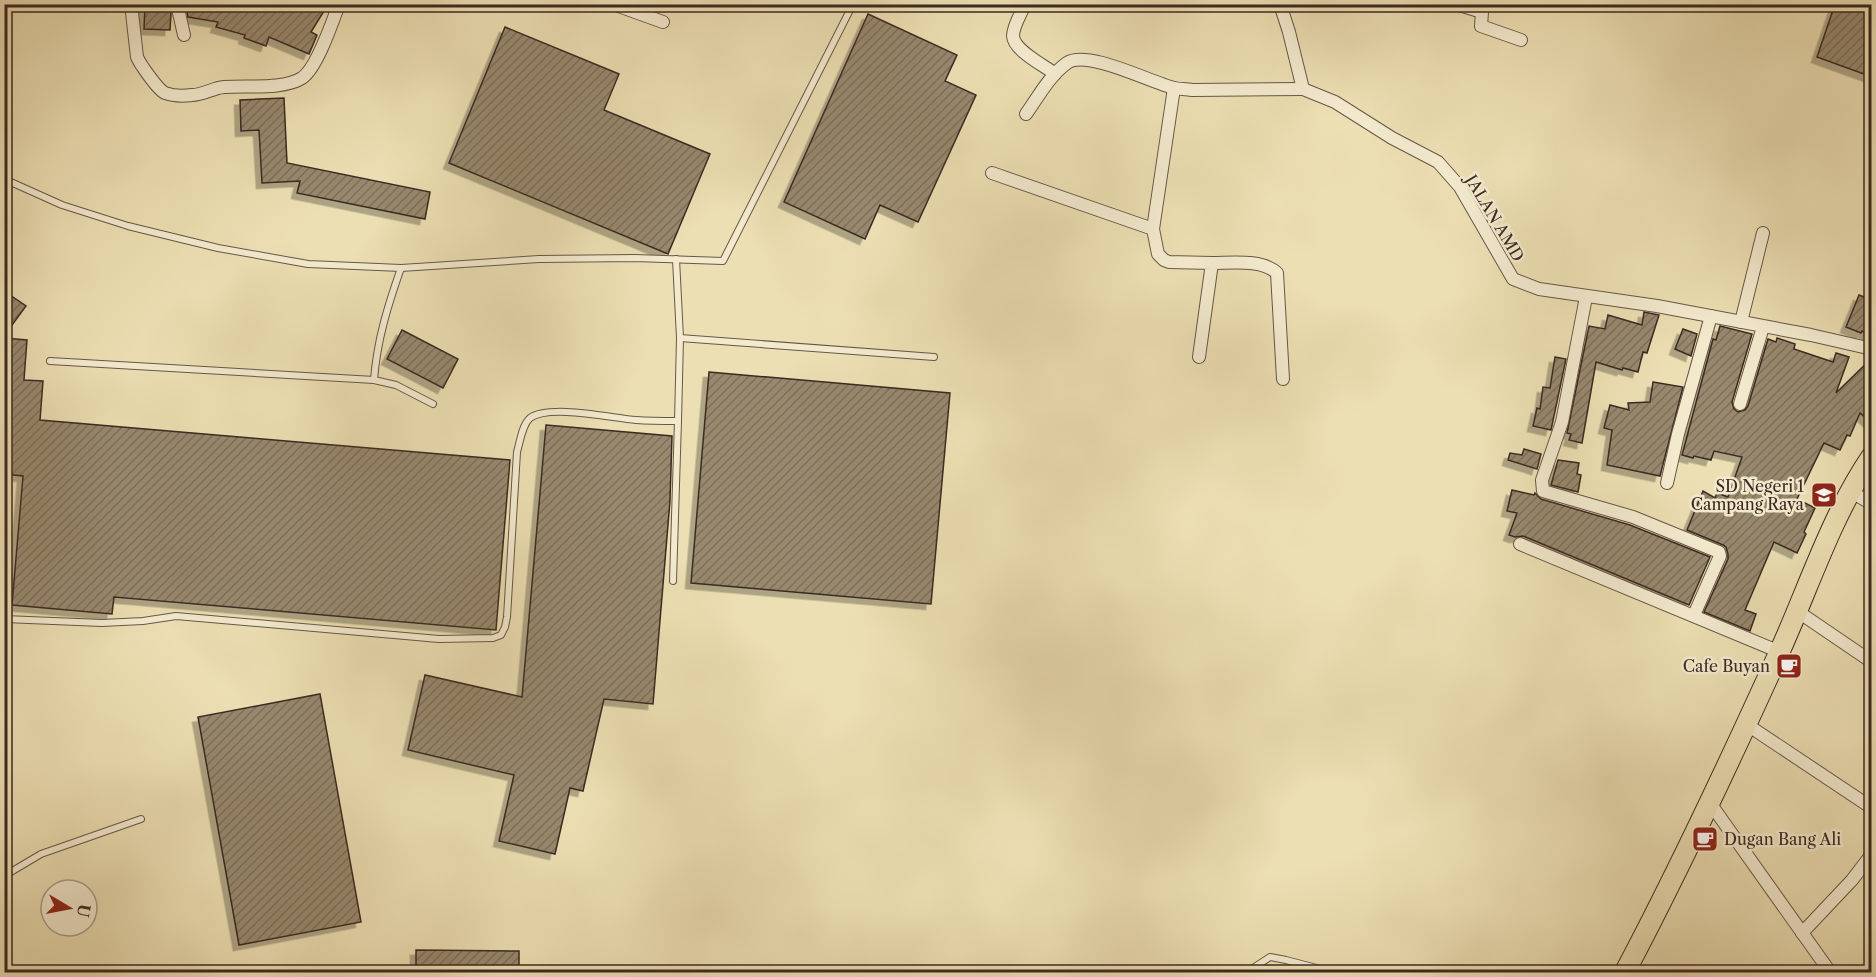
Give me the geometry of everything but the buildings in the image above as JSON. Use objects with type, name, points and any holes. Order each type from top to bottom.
[{"type":"main road","points":[[1625,972],[1660,908],[1710,802],[1780,652],[1850,491],[1872,456]]},
{"type":"street","points":[[130,4],[137,57],[140,64],[165,93],[195,96],[221,87],[280,85],[303,78],[319,56],[339,4]]},
{"type":"street","points":[[177,4],[184,35]]},
{"type":"street","points":[[613,4],[663,22]]},
{"type":"street","points":[[1025,4],[1013,36],[1017,47],[1055,74]]},
{"type":"street","points":[[1026,114],[1055,74],[1069,61],[1083,59],[1103,63],[1174,88],[1192,90],[1303,89],[1280,4]]},
{"type":"street","points":[[1456,4],[1482,12],[1481,26],[1521,40]]},
{"type":"street","points":[[1174,88],[1153,229],[1158,255],[1169,262],[1259,265],[1270,267],[1277,273],[1282,379]]},
{"type":"street","name":"JALAN AMD","points":[[1303,89],[1335,102],[1392,138],[1438,162],[1460,187],[1512,279],[1520,284],[1586,297],[1658,306],[1872,349]]},
{"type":"street","points":[[992,173],[1153,229]]},
{"type":"street","points":[[1741,322],[1763,232]]},
{"type":"street","points":[[1199,357],[1212,263]]},
{"type":"street","points":[[1586,297],[1562,422],[1541,486],[1543,491],[1633,517],[1719,552],[1720,556],[1694,615]]},
{"type":"street","points":[[1667,483],[1678,434],[1711,316]]},
{"type":"street","points":[[1740,404],[1763,327]]},
{"type":"street","points":[[1850,491],[1872,504]]},
{"type":"street","points":[[1520,544],[1780,652]]},
{"type":"street","points":[[1797,611],[1872,662]]},
{"type":"street","points":[[1746,724],[1872,808]]},
{"type":"street","points":[[1710,802],[1830,972]]},
{"type":"street","points":[[1802,933],[1852,880],[1872,854]]},
{"type":"lane","points":[[4,179],[62,205],[128,226],[218,248],[308,264],[401,268],[539,259],[635,258],[723,261],[853,4]]},
{"type":"lane","points":[[673,581],[680,338],[676,260]]},
{"type":"lane","points":[[374,380],[376,351],[401,268]]},
{"type":"lane","points":[[680,338],[934,357]]},
{"type":"lane","points":[[50,360],[374,380],[396,385],[433,404]]},
{"type":"lane","points":[[4,619],[102,623],[176,616],[439,639],[493,638],[501,635],[507,617],[517,452],[529,419],[543,412],[678,421]]},
{"type":"lane","points":[[4,876],[41,854],[141,819]]},
{"type":"lane","points":[[1252,972],[1253,968],[1269,957],[1332,972]]},
{"type":"place","name":"SD Negeri 1 Campang Raya","points":[[1824,495]]},
{"type":"place","name":"Cafe Buyan","points":[[1789,666]]},
{"type":"place","name":"Dugan Bang Ali","points":[[1705,839]]}]
